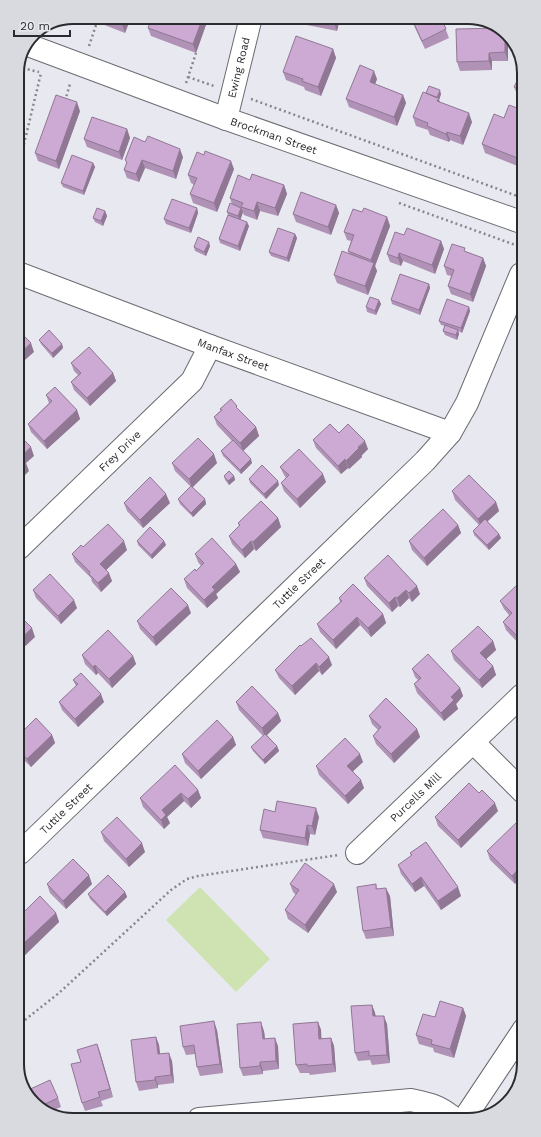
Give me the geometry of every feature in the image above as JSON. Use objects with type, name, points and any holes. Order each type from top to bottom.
[{"type":"street","name":"Ewing Road","points":[[226,119],[249,24]]},
{"type":"street","name":"Brockman Street","points":[[32,46],[226,119],[517,221]]},
{"type":"street","name":"Manfax Street","points":[[24,274],[210,346],[450,433]]},
{"type":"street","name":"Tuttle Street","points":[[24,849],[425,461],[450,433],[467,403],[517,284]]},
{"type":"street","name":"Frey Drive","points":[[24,543],[192,381],[210,346]]},
{"type":"street","name":"Purcells Mill","points":[[357,853],[517,700]]},
{"type":"street","points":[[474,742],[517,786]]},
{"type":"street","points":[[468,1113],[517,1040]]},
{"type":"street","points":[[266,1113],[411,1100],[441,1108],[447,1113]]},
{"type":"path","points":[[82,66],[96,24]]},
{"type":"path","points":[[179,102],[196,53]]},
{"type":"path","points":[[24,144],[41,73]]},
{"type":"path","points":[[188,77],[517,196]]},
{"type":"path","points":[[64,105],[70,84]]},
{"type":"path","points":[[24,1021],[59,994],[171,890],[187,879],[198,876],[357,853]]},
{"type":"green space","points":[[200,887],[270,959],[236,992],[166,920]]},
{"type":"building","points":[[149,24],[200,24],[193,44],[148,28]]},
{"type":"building","points":[[414,24],[444,24],[446,29],[422,41]]},
{"type":"building","points":[[487,28],[498,34],[505,40],[505,52],[489,53],[489,61],[457,62],[456,29]]},
{"type":"building","points":[[296,36],[333,49],[318,87],[302,81],[303,79],[283,72]]},
{"type":"building","points":[[360,65],[374,71],[370,82],[403,95],[394,117],[346,99]]},
{"type":"building","points":[[517,81],[517,88],[514,87]]},
{"type":"building","points":[[429,86],[440,90],[437,98],[426,93]]},
{"type":"building","points":[[423,92],[439,98],[437,101],[469,113],[460,136],[447,132],[446,134],[427,126],[428,123],[413,117]]},
{"type":"building","points":[[56,95],[77,102],[56,161],[35,153]]},
{"type":"building","points":[[509,105],[517,108],[517,158],[482,144],[494,114],[504,118]]},
{"type":"building","points":[[92,117],[127,129],[119,152],[84,139]]},
{"type":"building","points":[[148,136],[180,149],[173,171],[142,160],[136,174],[124,170],[127,162],[125,160],[134,137],[145,142]]},
{"type":"building","points":[[205,151],[231,161],[214,203],[190,194],[197,178],[188,175],[197,152],[204,155]]},
{"type":"building","points":[[72,155],[93,163],[83,191],[61,183]]},
{"type":"building","points":[[252,174],[284,185],[275,208],[257,202],[254,211],[241,207],[243,203],[230,198],[238,175],[250,180]]},
{"type":"building","points":[[301,192],[336,205],[328,227],[293,214]]},
{"type":"building","points":[[172,199],[197,208],[189,228],[164,219]]},
{"type":"building","points":[[230,203],[241,208],[238,216],[227,212]]},
{"type":"building","points":[[97,208],[105,211],[101,221],[93,218]]},
{"type":"building","points":[[364,208],[387,217],[371,260],[348,251],[354,235],[344,232],[353,209],[362,212]]},
{"type":"building","points":[[228,215],[247,222],[238,246],[219,239]]},
{"type":"building","points":[[278,228],[295,234],[287,258],[269,252]]},
{"type":"building","points":[[407,228],[441,241],[432,265],[399,253],[398,258],[387,254],[395,232],[404,235]]},
{"type":"building","points":[[198,237],[209,242],[204,252],[194,247]]},
{"type":"building","points":[[452,244],[465,248],[464,251],[483,258],[470,294],[448,286],[454,270],[444,266]]},
{"type":"building","points":[[342,251],[374,263],[365,286],[334,275]]},
{"type":"building","points":[[400,274],[429,284],[419,310],[391,300]]},
{"type":"building","points":[[370,297],[379,300],[375,311],[366,307]]},
{"type":"building","points":[[447,299],[469,307],[461,328],[439,321]]},
{"type":"building","points":[[445,325],[458,330],[456,335],[443,331]]},
{"type":"building","points":[[49,330],[62,344],[52,353],[39,340]]},
{"type":"building","points":[[24,336],[31,343],[24,349]]},
{"type":"building","points":[[89,347],[113,373],[87,398],[71,382],[81,373],[71,363]]},
{"type":"building","points":[[55,387],[77,410],[44,441],[28,424],[52,401],[46,395]]},
{"type":"building","points":[[231,399],[237,406],[236,407],[256,427],[240,443],[214,417]]},
{"type":"building","points":[[330,424],[339,433],[348,424],[365,441],[346,461],[345,459],[338,466],[313,440]]},
{"type":"building","points":[[198,438],[214,454],[189,479],[172,463]]},
{"type":"building","points":[[24,440],[31,447],[24,453]]},
{"type":"building","points":[[233,440],[251,459],[240,470],[221,451]]},
{"type":"building","points":[[299,449],[323,474],[297,499],[281,483],[289,475],[280,467]]},
{"type":"building","points":[[262,465],[278,481],[264,494],[249,479]]},
{"type":"building","points":[[229,471],[234,476],[228,481],[224,476]]},
{"type":"building","points":[[469,475],[496,502],[478,519],[452,491]]},
{"type":"building","points":[[150,477],[166,494],[140,520],[124,503]]},
{"type":"building","points":[[191,486],[205,499],[191,513],[178,499]]},
{"type":"building","points":[[261,501],[278,518],[253,542],[251,541],[242,550],[229,536],[240,525],[238,523]]},
{"type":"building","points":[[443,509],[458,525],[424,558],[409,541]]},
{"type":"building","points":[[485,519],[499,534],[487,545],[473,531]]},
{"type":"building","points":[[108,524],[124,541],[100,564],[109,573],[98,583],[89,574],[90,572],[72,554],[81,545],[83,547]]},
{"type":"building","points":[[150,527],[164,541],[151,555],[137,541]]},
{"type":"building","points":[[212,538],[236,564],[212,587],[215,590],[204,600],[184,579],[195,569],[196,571],[204,563],[195,554]]},
{"type":"building","points":[[388,555],[417,586],[409,593],[406,590],[389,603],[364,578]]},
{"type":"building","points":[[50,574],[74,600],[58,616],[33,590]]},
{"type":"building","points":[[353,584],[383,614],[368,628],[357,617],[333,640],[317,624],[342,601],[339,598]]},
{"type":"building","points":[[517,585],[517,636],[503,622],[512,613],[500,601]]},
{"type":"building","points":[[171,588],[188,605],[153,637],[137,621]]},
{"type":"building","points":[[24,620],[32,628],[24,635]]},
{"type":"building","points":[[478,626],[493,641],[480,653],[493,666],[479,680],[451,651]]},
{"type":"building","points":[[108,630],[133,656],[109,679],[95,665],[93,667],[82,655]]},
{"type":"building","points":[[311,638],[329,657],[319,667],[316,663],[292,686],[275,670],[300,645],[301,646]]},
{"type":"building","points":[[428,654],[460,688],[451,697],[454,700],[441,713],[414,684],[421,678],[412,669]]},
{"type":"building","points":[[81,673],[101,694],[75,719],[59,702],[78,684],[73,680]]},
{"type":"building","points":[[252,686],[278,713],[262,728],[236,702]]},
{"type":"building","points":[[386,698],[417,729],[391,754],[373,736],[381,727],[369,716]]},
{"type":"building","points":[[36,718],[52,735],[27,759],[24,756],[24,730]]},
{"type":"building","points":[[217,720],[233,737],[198,771],[182,754]]},
{"type":"building","points":[[265,734],[277,746],[263,760],[251,747]]},
{"type":"building","points":[[345,738],[360,754],[347,766],[361,780],[345,796],[316,766]]},
{"type":"building","points":[[175,765],[198,790],[188,799],[181,793],[162,810],[166,815],[161,820],[140,798]]},
{"type":"building","points":[[469,783],[479,793],[482,790],[495,803],[458,840],[435,817]]},
{"type":"building","points":[[277,801],[316,808],[312,826],[307,825],[305,838],[260,830],[264,809],[275,812]]},
{"type":"building","points":[[117,817],[142,843],[126,859],[101,832]]},
{"type":"building","points":[[517,822],[517,871],[512,876],[487,851]]},
{"type":"building","points":[[426,842],[458,887],[438,901],[421,877],[412,884],[398,865],[412,855],[410,853]]},
{"type":"building","points":[[73,859],[89,875],[63,901],[47,884]]},
{"type":"building","points":[[305,863],[334,884],[305,925],[285,910],[299,890],[290,884]]},
{"type":"building","points":[[108,875],[125,892],[105,912],[88,894]]},
{"type":"building","points":[[376,884],[376,889],[386,888],[391,927],[363,931],[357,887]]},
{"type":"building","points":[[40,896],[56,913],[24,943],[24,912]]},
{"type":"building","points":[[440,1001],[463,1008],[450,1049],[431,1044],[432,1040],[416,1035],[423,1014],[435,1017]]},
{"type":"building","points":[[372,1005],[373,1016],[384,1016],[387,1055],[369,1056],[369,1051],[355,1053],[351,1006]]},
{"type":"building","points":[[214,1021],[220,1064],[197,1067],[194,1045],[183,1047],[180,1026]]},
{"type":"building","points":[[261,1022],[263,1039],[275,1038],[276,1061],[260,1062],[260,1066],[240,1068],[237,1024]]},
{"type":"building","points":[[318,1022],[319,1039],[331,1038],[333,1064],[307,1066],[307,1064],[296,1065],[293,1024]]},
{"type":"building","points":[[156,1037],[158,1054],[169,1053],[171,1075],[155,1077],[155,1080],[136,1082],[131,1040]]},
{"type":"building","points":[[97,1044],[110,1089],[98,1092],[100,1097],[82,1103],[71,1064],[81,1062],[77,1050]]},
{"type":"building","points":[[50,1080],[58,1098],[45,1104],[36,1096],[31,1089]]}]
